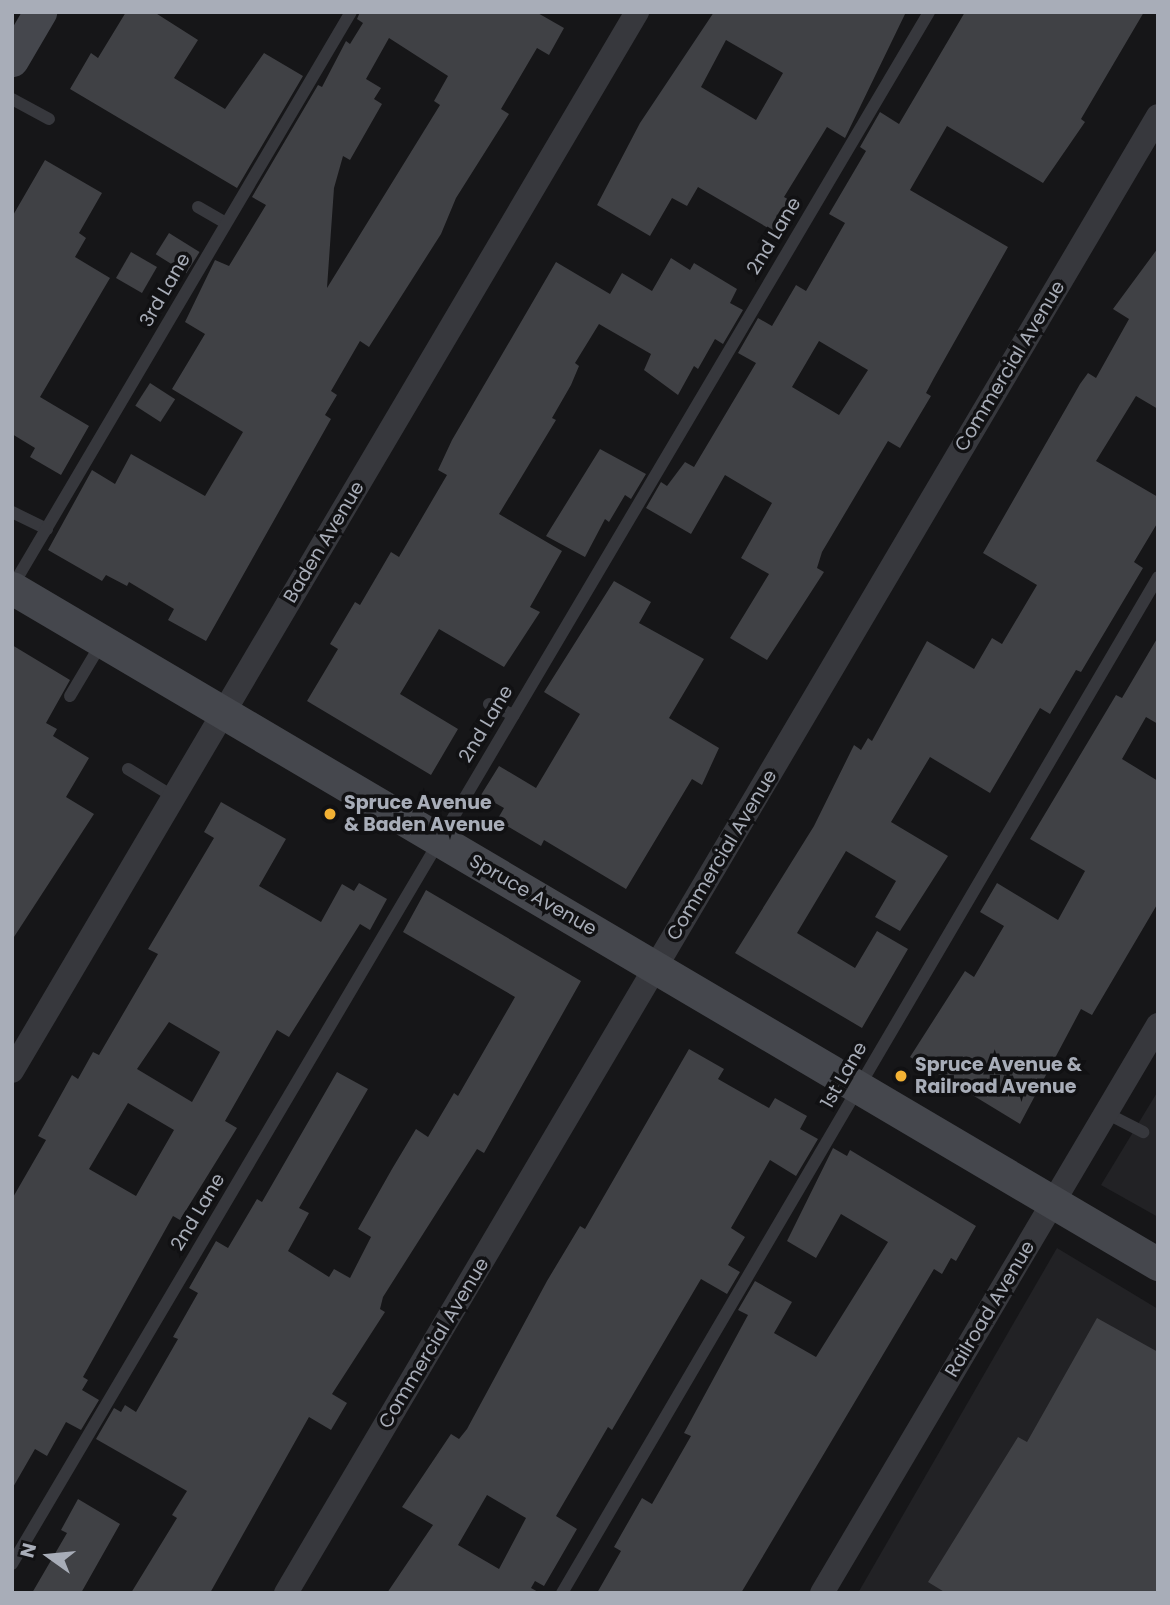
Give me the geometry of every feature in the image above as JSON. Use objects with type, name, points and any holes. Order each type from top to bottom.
[{"type":"main road","points":[[12,60],[40,12]]},
{"type":"main road","name":"Spruce Avenue","points":[[12,587],[1158,1264]]},
{"type":"street","name":"Baden Avenue","points":[[12,1071],[637,12]]},
{"type":"street","name":"Commercial Avenue","points":[[286,1593],[1158,116]]},
{"type":"street","name":"Railroad Avenue","points":[[822,1593],[1158,1025]]},
{"type":"lane","name":"3rd Lane","points":[[12,587],[351,12]]},
{"type":"lane","name":"2nd Lane","points":[[12,1564],[929,12]]},
{"type":"lane","points":[[12,99],[49,119]]},
{"type":"lane","points":[[198,207],[226,223]]},
{"type":"lane","points":[[12,512],[47,529]]},
{"type":"lane","name":"1st Lane","points":[[562,1593],[1158,577]]},
{"type":"lane","points":[[70,696],[103,641]]},
{"type":"lane","points":[[489,704],[514,715]]},
{"type":"lane","points":[[128,769],[174,797]]},
{"type":"lane","points":[[1106,1113],[1143,1132]]},
{"type":"shaded area","points":[[1158,1091],[1158,1217],[1101,1185]]},
{"type":"shaded area","points":[[1057,1248],[1158,1309],[1158,1593],[858,1593]]},
{"type":"building","points":[[126,12],[154,12],[198,40],[174,78],[225,109],[264,53],[303,76],[237,188],[70,89],[91,53],[98,58]]},
{"type":"building","points":[[360,12],[536,12],[564,28],[549,55],[537,48],[501,109],[509,114],[456,198],[441,234],[369,347],[360,341],[331,391],[337,395],[325,415],[331,419],[206,641],[168,620],[174,609],[129,582],[127,586],[106,575],[102,581],[48,550],[92,470],[115,484],[131,454],[205,496],[243,432],[172,389],[205,334],[185,322],[215,260],[229,266],[266,205],[252,197],[318,85],[322,87],[346,41],[350,44],[363,23],[357,19]],"holes":[[[389,38],[448,76],[434,101],[440,105],[327,288],[334,188],[343,156],[350,160],[382,104],[374,99],[381,88],[366,79]]]},
{"type":"building","points":[[714,12],[906,12],[845,138],[827,127],[784,197],[793,202],[775,232],[698,187],[687,206],[672,198],[650,236],[597,205],[640,123]],"holes":[[[726,40],[783,73],[756,120],[701,87]]]},
{"type":"building","points":[[965,12],[1144,12],[1081,119],[1085,122],[1043,183],[947,126],[910,190],[1008,247],[926,393],[931,396],[900,448],[888,441],[822,552],[817,568],[824,572],[767,660],[730,638],[769,574],[741,558],[772,503],[725,475],[691,534],[646,508],[661,482],[667,486],[685,462],[694,467],[756,363],[738,353],[758,318],[772,326],[796,285],[806,291],[845,223],[829,214],[866,151],[860,147],[880,112],[899,124]],"holes":[[[819,341],[868,370],[839,415],[792,387]]]},
{"type":"building","points":[[45,160],[102,193],[79,233],[86,238],[75,257],[110,278],[40,397],[89,426],[61,475],[30,457],[35,448],[12,434],[12,217]]},
{"type":"building","points":[[169,233],[200,252],[186,273],[156,254]]},
{"type":"building","points":[[1158,248],[1158,409],[1136,396],[1096,461],[1158,497],[1158,522],[1134,562],[1143,568],[1081,672],[1076,670],[1050,714],[1040,708],[990,793],[930,757],[891,822],[948,856],[900,931],[875,917],[896,881],[846,851],[797,933],[855,968],[877,931],[908,949],[862,1028],[735,953],[814,826],[854,745],[861,750],[868,738],[872,741],[927,641],[974,669],[992,638],[1002,644],[1037,585],[983,553],[1080,384],[1088,373],[1096,378],[1129,319],[1113,309]]},
{"type":"building","points":[[131,252],[157,267],[142,293],[116,278]]},
{"type":"building","points":[[671,258],[690,270],[694,263],[737,289],[730,303],[743,310],[723,344],[715,339],[698,369],[694,366],[678,395],[644,370],[651,354],[599,324],[575,363],[579,366],[552,418],[556,420],[499,514],[562,551],[530,607],[540,612],[504,667],[439,629],[400,694],[458,729],[431,775],[307,701],[338,649],[330,644],[355,602],[360,605],[391,552],[399,557],[447,475],[438,470],[452,440],[556,262],[610,294],[622,273],[652,291]]},
{"type":"building","points":[[150,383],[175,399],[160,422],[135,406]]},
{"type":"building","points":[[600,449],[646,474],[631,499],[625,495],[609,522],[605,519],[585,557],[546,536]]},
{"type":"building","points":[[614,581],[651,602],[639,623],[704,659],[669,718],[719,748],[702,785],[692,779],[626,889],[544,840],[541,846],[497,820],[504,808],[481,795],[499,766],[536,788],[580,714],[544,692]]},
{"type":"building","points":[[1158,637],[1158,724],[1146,717],[1122,759],[1158,781],[1158,903],[1092,1015],[1081,1009],[1020,1124],[910,1057],[965,971],[974,977],[1004,926],[980,912],[997,883],[1058,920],[1085,871],[1030,839],[1116,695],[1122,698]]},
{"type":"building","points":[[12,645],[70,680],[46,723],[57,729],[53,736],[89,758],[66,797],[94,814],[12,940]]},
{"type":"building","points":[[221,802],[286,839],[259,886],[321,922],[342,884],[354,891],[359,883],[387,899],[370,930],[360,924],[289,1037],[277,1030],[225,1121],[237,1128],[180,1220],[173,1216],[83,1377],[88,1380],[82,1390],[99,1400],[81,1430],[66,1422],[47,1456],[35,1449],[12,1489],[12,1199],[46,1140],[38,1136],[72,1075],[78,1079],[93,1052],[99,1055],[158,954],[148,949],[214,838],[204,832]],"holes":[[[169,1022],[220,1052],[192,1102],[137,1069]],[[128,1103],[174,1130],[136,1196],[89,1169]]]},
{"type":"building","points":[[426,890],[581,981],[484,1153],[477,1149],[383,1297],[380,1309],[385,1312],[332,1394],[347,1403],[331,1430],[309,1417],[210,1593],[131,1593],[177,1518],[172,1515],[187,1491],[96,1439],[114,1408],[121,1412],[125,1405],[136,1412],[178,1339],[173,1337],[198,1293],[189,1288],[216,1241],[228,1248],[257,1199],[262,1202],[337,1072],[368,1089],[299,1208],[309,1213],[288,1251],[329,1277],[334,1269],[350,1278],[371,1237],[358,1229],[392,1169],[416,1129],[428,1137],[454,1093],[458,1096],[515,997],[403,932]]},
{"type":"building","points":[[689,1049],[724,1069],[718,1079],[769,1108],[775,1098],[807,1116],[800,1129],[818,1139],[796,1176],[770,1160],[731,1228],[745,1237],[728,1265],[740,1272],[727,1294],[701,1279],[612,1430],[608,1427],[556,1516],[577,1529],[544,1586],[535,1581],[531,1588],[540,1593],[387,1593],[433,1525],[402,1507],[451,1434],[459,1439],[467,1429],[547,1281],[580,1226],[585,1229]],"holes":[[[487,1495],[526,1518],[499,1569],[458,1545]]]},
{"type":"building","points":[[833,1148],[847,1156],[850,1150],[976,1226],[956,1261],[951,1258],[942,1274],[934,1269],[741,1593],[597,1593],[621,1551],[614,1547],[642,1498],[652,1504],[691,1436],[684,1433],[748,1315],[738,1310],[755,1281],[792,1302],[774,1333],[816,1357],[888,1242],[841,1214],[816,1258],[787,1241]]},
{"type":"building","points":[[1097,1318],[1158,1352],[1158,1593],[946,1593],[928,1582],[1018,1437],[1027,1442]]},
{"type":"building","points":[[78,1499],[120,1524],[81,1593],[32,1593],[67,1533],[61,1530]]},
{"type":"place","name":"Spruce Avenue & Baden Avenue","points":[[330,814]]},
{"type":"place","name":"Spruce Avenue & Railroad Avenue","points":[[901,1076]]}]
